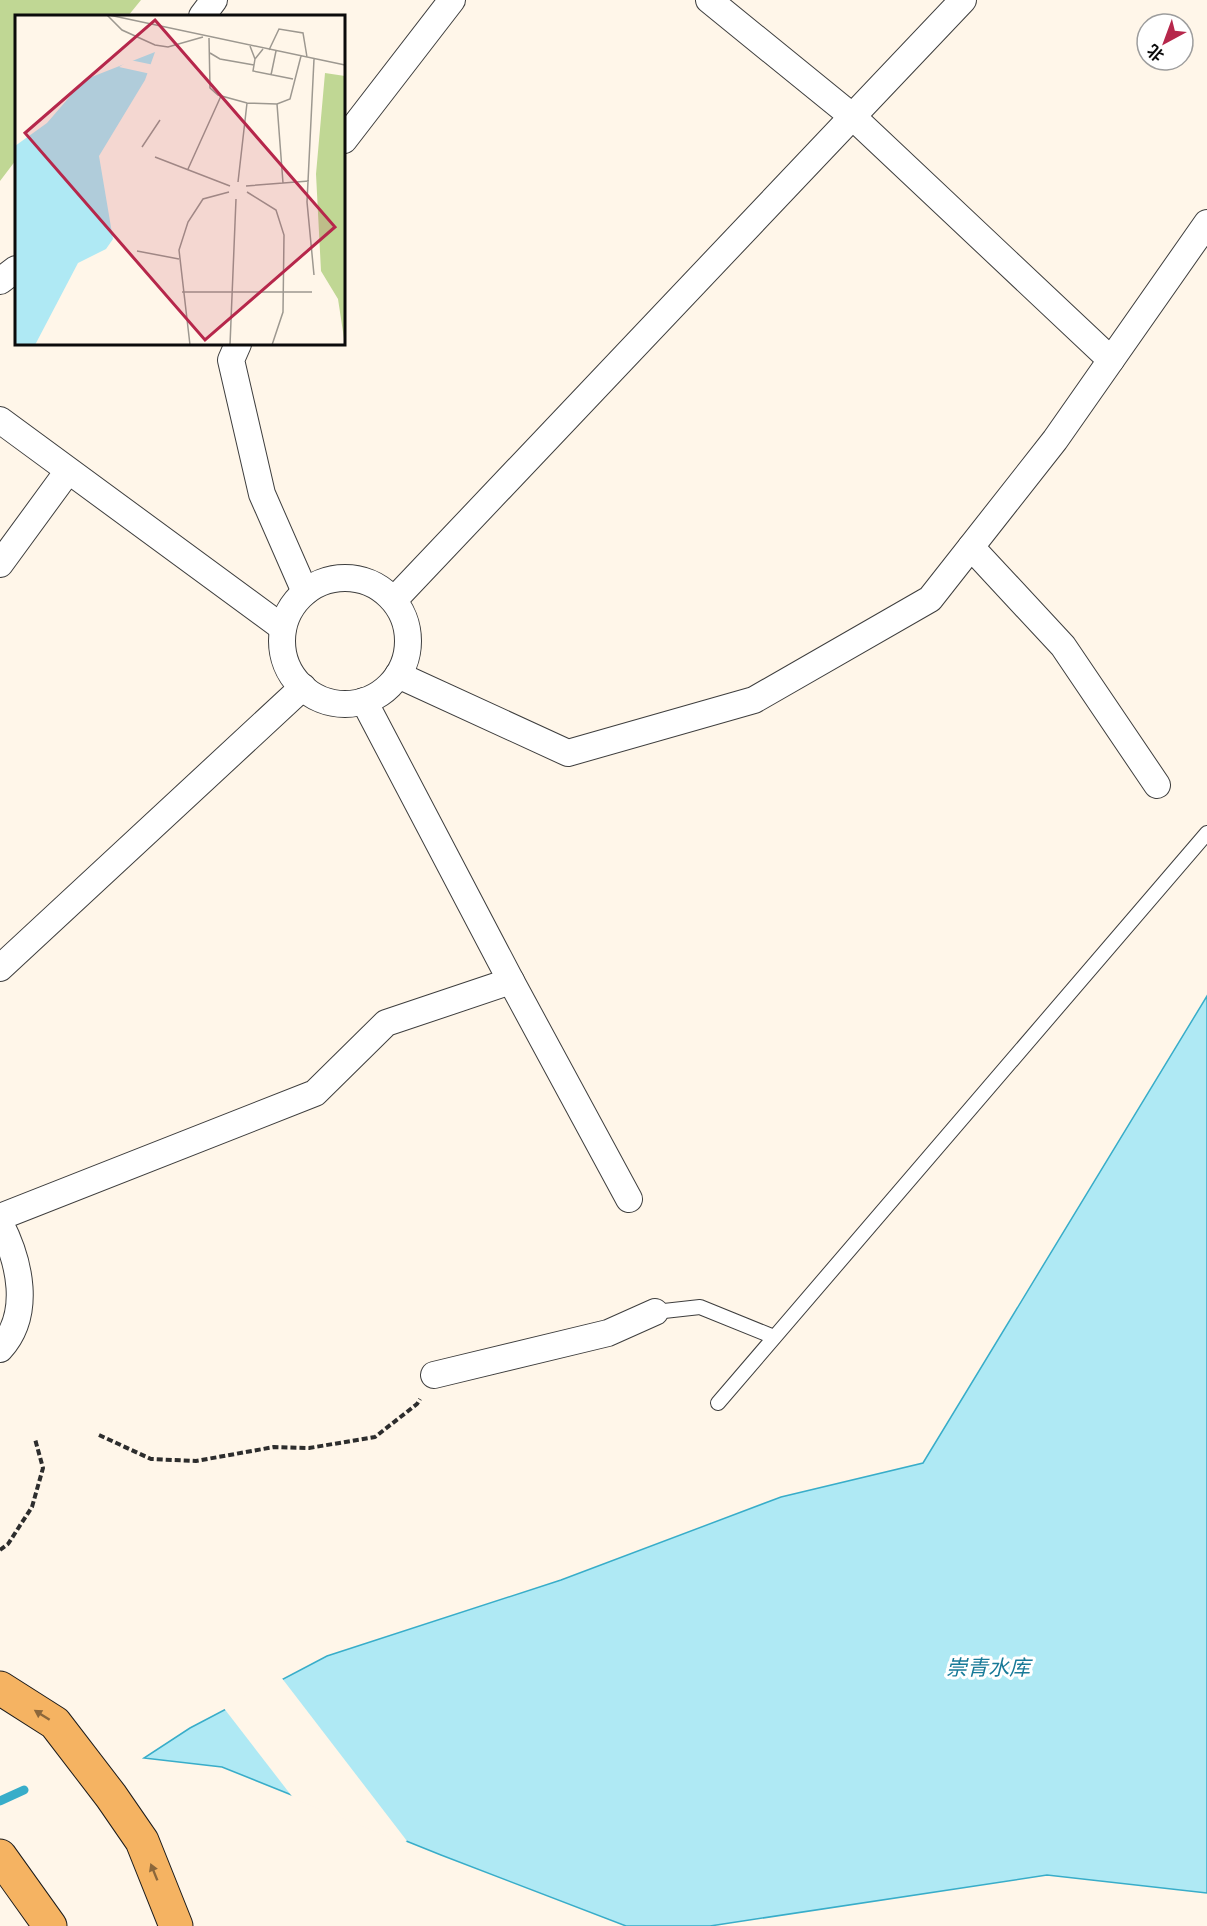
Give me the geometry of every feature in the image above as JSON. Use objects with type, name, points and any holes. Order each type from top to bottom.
[{"type":"main road","points":[[0,1688],[54,1723],[111,1796],[142,1841],[176,1926]]},
{"type":"main road","points":[[8,1867],[50,1926]]},
{"type":"street","points":[[203,15],[214,0]]},
{"type":"street","points":[[345,139],[452,0]]},
{"type":"street","points":[[709,0],[853,117],[1111,360]]},
{"type":"street","points":[[394,600],[963,0]]},
{"type":"street","points":[[398,675],[568,753],[754,700],[930,599],[1054,440],[1207,223]]},
{"type":"street","points":[[0,281],[15,270]]},
{"type":"street","points":[[238,345],[231,360],[262,494],[305,592]]},
{"type":"street","points":[[0,420],[283,628]]},
{"type":"street","points":[[0,564],[68,471]]},
{"type":"street","points":[[971,547],[1063,645],[1157,785]]},
{"type":"street","points":[[341,577],[360,579],[394,600],[404,618],[408,637],[406,657],[398,675],[384,691],[364,700],[343,704],[321,699],[303,687],[290,670],[283,650],[283,628],[290,608],[305,592],[322,582],[341,577]]},
{"type":"street","points":[[0,968],[303,687]]},
{"type":"street","points":[[364,700],[511,981],[629,1199]]},
{"type":"street","points":[[0,1217],[315,1093],[386,1023],[511,981]]},
{"type":"street","points":[[0,1223],[10,1243],[20,1290],[19,1312],[13,1332],[0,1350]]},
{"type":"street","points":[[434,1375],[608,1333],[655,1312]]},
{"type":"lane","points":[[718,1403],[1207,833]]},
{"type":"lane","points":[[655,1312],[700,1306],[774,1337]]},
{"type":"path","points":[[99,1435],[151,1459],[196,1461],[274,1447],[309,1448],[375,1437],[417,1404],[434,1375]]},
{"type":"path","points":[[0,1550],[8,1544],[32,1507],[43,1468],[35,1439]]},
{"type":"green space","points":[[0,0],[141,0],[129,15],[15,15],[15,161],[0,181]]},
{"type":"water","name":"崇青水库","points":[[1207,996],[1207,1893],[1047,1875],[710,1926],[626,1926],[222,1767],[144,1758],[190,1728],[327,1656],[561,1580],[781,1497],[923,1463]]},
{"type":"pier","points":[[281,1677],[407,1841],[404,1843],[294,1799],[223,1707]]},
{"type":"waterway","points":[[0,1801],[24,1790]]}]
